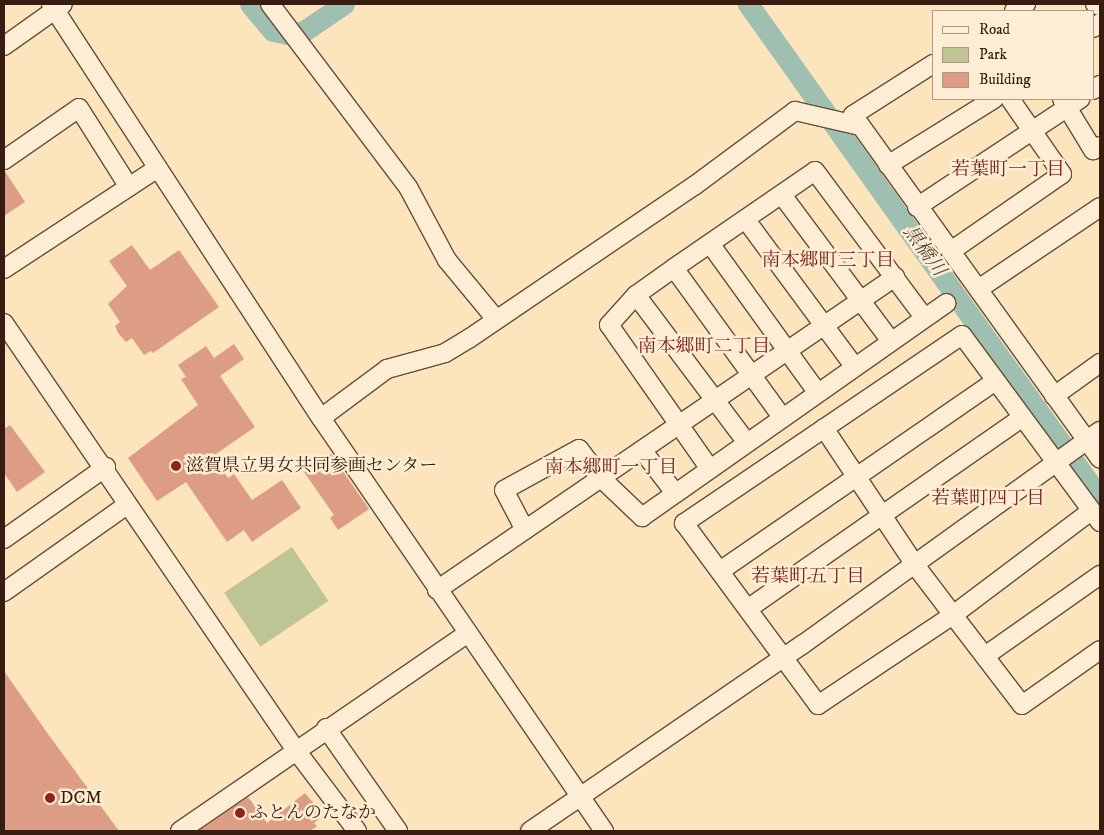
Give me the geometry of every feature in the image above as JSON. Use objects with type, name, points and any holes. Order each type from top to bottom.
[{"type":"street","points":[[270,4],[301,40],[408,187],[447,260],[495,318]]},
{"type":"street","points":[[1095,4],[1100,6]]},
{"type":"street","points":[[4,46],[56,6],[158,168],[321,418],[467,634],[604,831]]},
{"type":"street","points":[[932,65],[853,116],[917,207],[980,288],[1100,459]]},
{"type":"street","points":[[888,165],[992,100]]},
{"type":"street","points":[[951,251],[1062,174],[1034,129],[1011,100]]},
{"type":"street","points":[[917,207],[1034,129],[1070,101],[1093,150],[1100,146]]},
{"type":"street","points":[[4,160],[79,108],[129,187]]},
{"type":"street","points":[[321,418],[387,369],[445,353],[694,186],[795,111],[860,126]]},
{"type":"street","points":[[4,269],[158,168]]},
{"type":"street","points":[[710,468],[609,325],[636,295],[711,245],[815,171],[923,316]]},
{"type":"street","points":[[782,195],[890,340]]},
{"type":"street","points":[[980,288],[1100,207]]},
{"type":"street","points":[[746,220],[854,366]]},
{"type":"street","points":[[711,245],[786,352],[817,392]]},
{"type":"street","points":[[674,268],[782,417]]},
{"type":"street","points":[[437,590],[895,278]]},
{"type":"street","points":[[636,295],[747,443]]},
{"type":"street","points":[[525,530],[504,490],[579,449],[601,478],[642,518],[923,316],[946,303]]},
{"type":"street","points":[[4,323],[106,467],[127,505],[295,749],[357,831]]},
{"type":"street","points":[[962,335],[995,381],[1096,517],[818,705],[785,656],[684,523],[962,335]]},
{"type":"street","points":[[1054,396],[1100,363]]},
{"type":"street","points":[[720,571],[995,381]]},
{"type":"street","points":[[749,608],[1021,418]]},
{"type":"street","points":[[824,428],[915,565],[1022,705],[1100,650]]},
{"type":"street","points":[[530,831],[915,565],[1054,462],[1100,431]]},
{"type":"street","points":[[642,450],[676,494]]},
{"type":"street","points":[[4,539],[106,467]]},
{"type":"street","points":[[4,592],[127,505]]},
{"type":"street","points":[[985,656],[1100,575]]},
{"type":"street","points":[[180,831],[295,749],[467,634]]},
{"type":"street","points":[[326,728],[398,831]]},
{"type":"green space","points":[[292,547],[328,601],[260,647],[224,593]]},
{"type":"building","points":[[4,170],[25,202],[4,216]]},
{"type":"building","points":[[132,245],[150,270],[179,250],[219,307],[153,353],[151,351],[144,355],[132,338],[126,342],[118,333],[115,326],[120,322],[108,304],[127,286],[109,261]]},
{"type":"building","name":"滋賀県立男女共同参画センター","points":[[234,344],[244,359],[220,376],[255,427],[213,456],[228,478],[234,474],[252,500],[282,480],[301,508],[252,542],[244,530],[227,542],[186,482],[157,501],[128,458],[198,405],[181,379],[186,377],[178,365],[206,346],[214,358]]},
{"type":"building","points":[[10,425],[45,472],[17,492],[4,473],[4,429]]},
{"type":"building","points":[[331,454],[369,509],[338,530],[330,518],[334,515],[304,472]]},
{"type":"building","name":"DCM","points":[[4,671],[48,734],[119,831],[4,831]]},
{"type":"building","points":[[305,793],[320,811],[317,814],[320,818],[314,823],[317,826],[310,831],[198,831],[248,797],[267,823]]},
{"type":"waterway","name":"黒橋川","points":[[250,4],[273,31],[288,34],[304,31],[344,4]]},
{"type":"waterway","name":"黒橋川","points":[[748,4],[1100,498]]},
{"type":"place","name":"滋賀県立男女共同参画センター","points":[[176,466]]},
{"type":"place","name":"DCM","points":[[50,798]]},
{"type":"place","name":"ふとんのたなか","points":[[240,813]]},
{"type":"district","name":"若葉町一丁目","points":[[1008,170]]},
{"type":"district","name":"南本郷町三丁目","points":[[828,261]]},
{"type":"district","name":"南本郷町二丁目","points":[[704,347]]},
{"type":"district","name":"南本郷町一丁目","points":[[611,468]]},
{"type":"district","name":"若葉町四丁目","points":[[988,499]]},
{"type":"district","name":"若葉町五丁目","points":[[808,577]]}]
